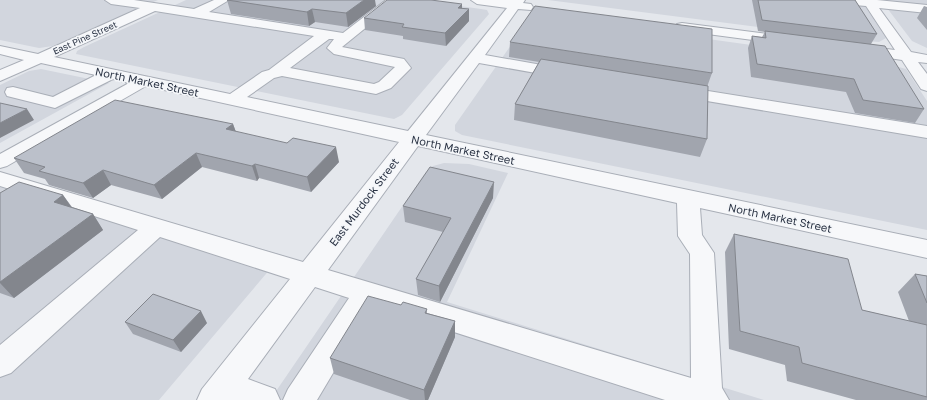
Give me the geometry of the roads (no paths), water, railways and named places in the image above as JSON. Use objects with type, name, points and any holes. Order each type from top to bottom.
[{"type":"street","points":[[111,0],[344,37]]},
{"type":"street","name":"East Pine Street","points":[[0,76],[169,0]]},
{"type":"street","points":[[195,14],[223,0]]},
{"type":"street","points":[[275,72],[282,71],[376,89],[385,85],[402,68],[399,62],[339,52],[334,48],[335,45],[344,37],[394,0]]},
{"type":"street","points":[[477,0],[518,2],[543,9]]},
{"type":"street","points":[[843,0],[871,1],[921,7]]},
{"type":"street","points":[[871,1],[927,86]]},
{"type":"street","name":"East Murdock Street","points":[[219,393],[518,2]]},
{"type":"street","points":[[669,25],[803,42]]},
{"type":"street","points":[[232,100],[268,75],[275,72],[326,34]]},
{"type":"street","points":[[850,48],[927,59]]},
{"type":"street","name":"North Market Street","points":[[0,50],[927,249]]},
{"type":"street","points":[[475,58],[582,76]]},
{"type":"street","points":[[13,92],[55,103],[111,74]]},
{"type":"street","points":[[0,176],[144,81]]},
{"type":"street","points":[[660,88],[927,132]]},
{"type":"street","points":[[0,176],[309,275],[710,399],[702,253],[690,236],[688,198]]},
{"type":"street","points":[[0,363],[157,227]]},
{"type":"street","points":[[299,400],[367,293]]},
{"type":"street","points":[[219,393],[264,400]]}]
